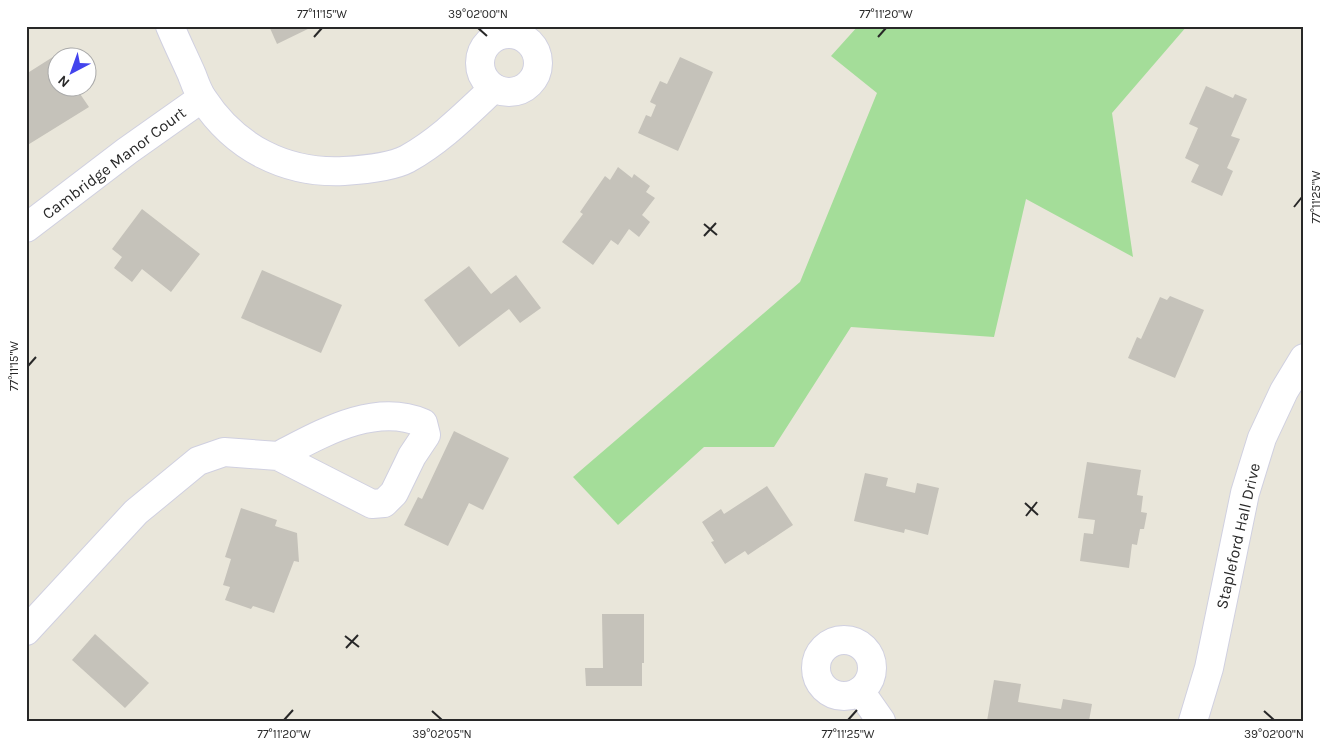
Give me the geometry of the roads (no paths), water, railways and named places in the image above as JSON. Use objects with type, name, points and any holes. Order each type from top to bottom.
[{"type":"street","name":"Cambridge Manor Court","points":[[170,26],[202,98],[221,122],[262,155],[282,164],[322,172],[364,170],[404,160],[442,137],[494,88]]},
{"type":"street","name":"Cambridge Manor Court","points":[[26,228],[126,151],[202,98]]},
{"type":"street","name":"Stapleford Hall Drive","points":[[1193,721],[1208,668],[1245,493],[1262,438],[1284,391],[1304,358]]},
{"type":"street","points":[[26,632],[136,512],[198,460],[224,452],[278,456],[372,504],[384,503],[394,493],[412,456],[426,435],[423,423],[412,419],[394,416],[366,418],[322,433],[278,456]]},
{"type":"street","points":[[860,691],[881,721]]}]
